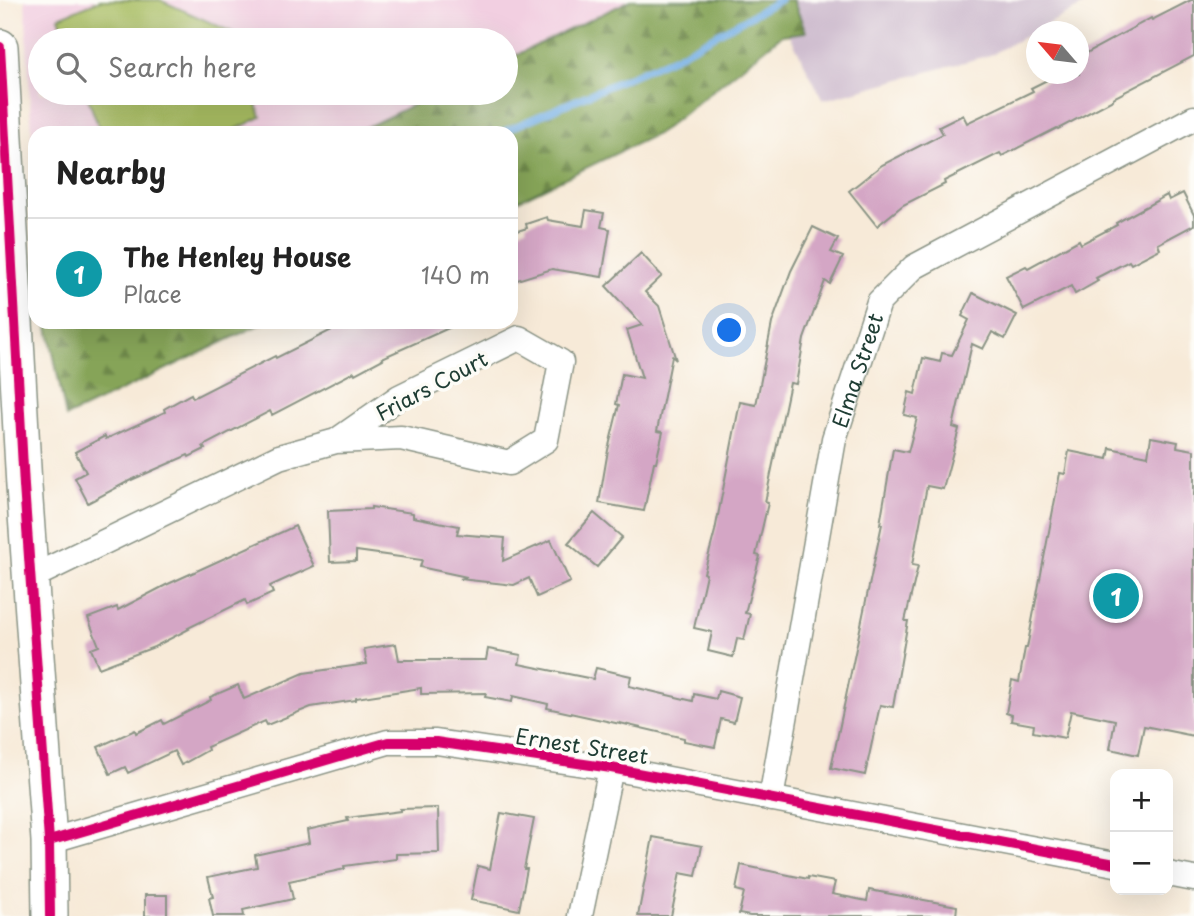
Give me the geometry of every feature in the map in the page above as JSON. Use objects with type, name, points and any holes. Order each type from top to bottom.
[{"type":"main road","points":[[0,47],[24,486],[49,841],[50,916]]},
{"type":"street","name":"Elma Street","points":[[771,799],[834,439],[879,302],[914,267],[1194,118]]},
{"type":"street","name":"Friars Court","points":[[30,578],[279,457],[336,441],[401,438],[509,463],[546,440],[561,362],[519,338],[399,397],[336,441]]},
{"type":"street","name":"Ernest Street","points":[[49,841],[388,743],[436,741],[611,768],[1110,863]]},
{"type":"street","points":[[580,916],[611,768]]},
{"type":"street","points":[[1173,875],[1194,879]]},
{"type":"shaded area","points":[[25,0],[631,0],[518,54],[518,28],[28,28],[28,61]]},
{"type":"shaded area","points":[[772,0],[1093,0],[1054,21],[1026,21],[1026,36],[990,55],[823,100]]},
{"type":"shaded area","points":[[30,105],[413,105],[369,126],[31,126]]},
{"type":"green space","points":[[100,0],[160,0],[223,28],[63,28],[59,17]]},
{"type":"green space","points":[[631,0],[793,0],[806,32],[782,35],[661,132],[518,201],[518,126],[369,126],[413,105],[518,105],[518,54]]},
{"type":"green space","points":[[90,105],[257,105],[261,117],[242,126],[98,126]]},
{"type":"green space","points":[[48,329],[250,329],[66,417]]},
{"type":"building","points":[[1194,0],[1194,56],[1058,129],[1002,156],[1000,153],[944,181],[945,184],[903,205],[877,226],[849,191],[882,165],[943,134],[939,127],[963,115],[967,123],[1033,91],[1031,88],[1039,84],[1089,84],[1089,52],[1151,18],[1152,20]]},
{"type":"building","points":[[1183,193],[1194,215],[1194,225],[1158,244],[1160,249],[1096,278],[1098,281],[1075,294],[1071,286],[1024,310],[1006,276],[1026,266],[1028,268],[1079,240],[1081,244],[1167,195],[1169,200]]},
{"type":"building","points":[[586,210],[604,213],[601,227],[610,229],[602,277],[552,269],[518,280],[518,231],[527,228],[526,224],[547,217],[548,220],[583,226]]},
{"type":"building","points":[[813,227],[838,239],[831,252],[843,257],[830,284],[825,281],[804,339],[796,384],[790,383],[765,502],[768,503],[756,555],[760,556],[745,613],[750,614],[744,640],[737,639],[733,657],[708,651],[712,632],[694,628],[706,574],[704,573],[715,531],[740,402],[756,405],[772,323],[791,271]]},
{"type":"building","points":[[641,253],[662,276],[645,292],[659,306],[676,360],[672,356],[657,431],[663,432],[644,511],[599,503],[619,405],[616,404],[622,374],[642,378],[627,330],[642,325],[606,286]]},
{"type":"building","points":[[973,293],[1017,315],[1005,339],[992,332],[983,349],[972,344],[953,427],[959,429],[943,489],[927,486],[912,565],[918,566],[905,621],[908,621],[893,707],[880,705],[865,775],[831,768],[882,524],[893,449],[908,452],[917,418],[904,415],[909,392],[915,394],[923,358],[940,362],[942,353],[952,355],[969,320],[962,316]]},
{"type":"building","points":[[446,329],[382,358],[272,415],[270,411],[203,446],[205,449],[129,481],[88,503],[75,478],[86,472],[75,452],[105,436],[106,439],[165,412],[164,409],[191,394],[193,398],[332,330]]},
{"type":"building","points":[[1151,437],[1178,442],[1177,447],[1194,450],[1194,736],[1144,726],[1138,755],[1110,749],[1115,720],[1071,711],[1065,738],[1033,732],[1034,725],[1011,721],[1012,715],[1006,713],[1012,680],[1019,682],[1060,473],[1065,474],[1069,451],[1108,459],[1110,448],[1148,456]]},
{"type":"building","points":[[371,507],[413,513],[413,517],[459,526],[457,534],[505,538],[503,561],[551,540],[570,582],[537,597],[529,578],[514,585],[460,579],[467,577],[420,567],[422,560],[356,551],[356,561],[330,562],[328,511]]},
{"type":"building","points":[[594,513],[622,537],[597,567],[568,543]]},
{"type":"building","points":[[295,526],[314,566],[270,586],[273,593],[247,605],[245,600],[154,647],[99,668],[91,649],[99,646],[88,618],[117,607],[118,610]]},
{"type":"building","points":[[396,644],[399,660],[486,660],[488,649],[521,655],[519,664],[593,679],[596,668],[631,676],[629,686],[693,701],[694,694],[716,699],[718,691],[740,697],[734,722],[721,719],[715,747],[547,708],[548,704],[513,696],[512,702],[485,697],[486,693],[421,694],[421,688],[311,707],[267,725],[265,721],[207,747],[208,750],[181,765],[174,751],[128,773],[125,767],[110,774],[98,747],[162,720],[164,724],[211,700],[210,697],[238,685],[244,699],[304,673],[367,664],[364,649]]},
{"type":"building","points":[[438,808],[439,853],[396,854],[396,859],[344,866],[345,869],[289,881],[293,899],[243,910],[244,916],[213,916],[209,898],[213,897],[208,877],[257,867],[255,855],[309,843],[307,830],[348,821],[347,818],[400,809]]},
{"type":"building","points":[[501,813],[534,819],[519,910],[471,900],[478,866],[490,869]]},
{"type":"building","points":[[653,837],[702,846],[696,876],[680,873],[671,916],[638,916]]},
{"type":"building","points":[[741,865],[835,882],[832,894],[867,901],[869,890],[957,906],[956,916],[739,914],[744,892],[736,890]]},
{"type":"building","points":[[145,895],[167,895],[167,916],[145,916]]},
{"type":"waterway","points":[[516,126],[675,57],[780,0]]},
{"type":"cycle path","points":[[0,47],[24,486],[49,841],[50,916]]},
{"type":"cycle path","points":[[49,841],[388,742],[436,742],[611,768],[1110,863]]},
{"type":"place","name":"The Henley House","points":[[1116,596]]}]
